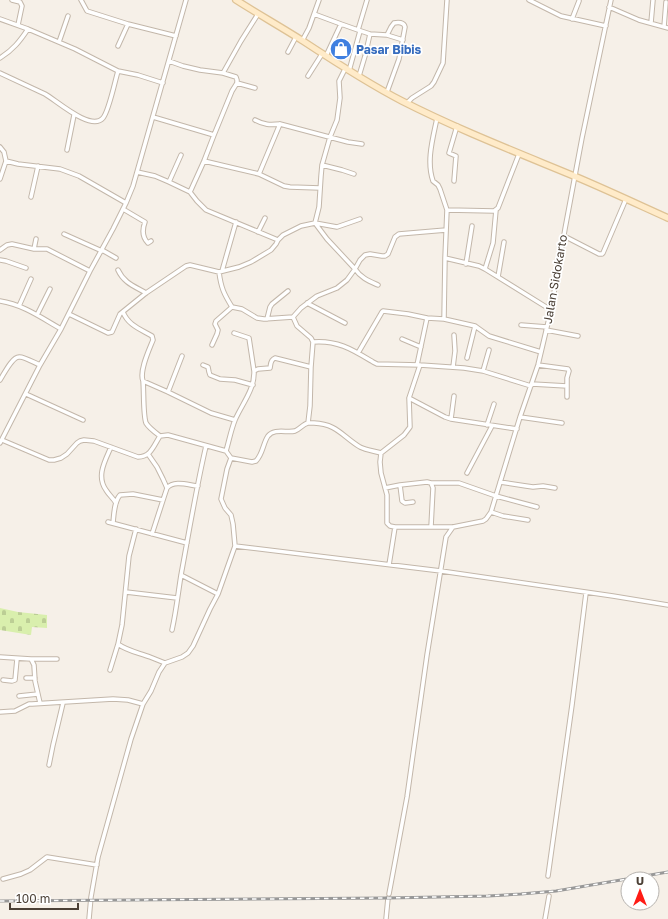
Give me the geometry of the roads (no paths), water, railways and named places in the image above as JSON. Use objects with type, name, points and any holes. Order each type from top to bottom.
[{"type":"main road","points":[[236,0],[347,70],[407,103],[437,118],[519,154],[575,176],[668,218]]},
{"type":"street","points":[[12,0],[20,2],[22,6],[18,25]]},
{"type":"street","points":[[81,0],[87,11],[128,24],[176,36]]},
{"type":"street","points":[[186,0],[133,186],[126,203],[1,442],[48,460],[61,458],[68,454],[77,443],[84,440],[94,441],[138,457],[142,457],[152,450],[160,436],[168,435],[226,451],[231,458],[252,462],[256,461],[263,450],[268,435],[272,432],[295,431],[308,423],[320,423],[331,426],[340,431],[362,448],[381,453]]},
{"type":"street","points":[[302,41],[309,28],[319,0]]},
{"type":"street","points":[[367,0],[347,70],[339,81],[340,98],[338,115],[322,165],[316,224],[358,274],[378,285]]},
{"type":"street","points":[[407,103],[431,86],[443,64],[446,0]]},
{"type":"street","points":[[529,0],[561,16],[606,26]]},
{"type":"street","name":"Jalan Sidokarto","points":[[491,512],[520,417],[538,365],[551,310],[582,138],[611,0]]},
{"type":"street","points":[[651,23],[653,0]]},
{"type":"street","points":[[572,19],[579,1]]},
{"type":"street","points":[[610,7],[639,20],[666,28],[666,2]]},
{"type":"street","points":[[223,73],[258,14]]},
{"type":"street","points":[[314,14],[359,31],[370,34],[388,35],[402,40]]},
{"type":"street","points":[[59,42],[68,16]]},
{"type":"street","points":[[0,19],[59,42],[118,71],[138,75],[163,83]]},
{"type":"street","points":[[387,92],[395,70],[402,40],[405,27],[403,23],[395,22],[388,35]]},
{"type":"street","points":[[118,46],[128,24]]},
{"type":"street","points":[[308,76],[324,55],[341,24]]},
{"type":"street","points":[[0,58],[8,53],[21,40],[28,29]]},
{"type":"street","points":[[359,76],[370,34]]},
{"type":"street","points":[[288,52],[296,37]]},
{"type":"street","points":[[169,61],[200,70],[223,73],[236,77],[237,80],[190,192]]},
{"type":"street","points":[[0,74],[46,95],[74,115],[93,122],[98,122],[103,118],[106,112],[118,71]]},
{"type":"street","points":[[237,83],[255,88]]},
{"type":"street","points":[[67,150],[74,115]]},
{"type":"street","points":[[153,117],[214,135]]},
{"type":"street","points":[[437,118],[430,152],[432,178],[440,189],[447,210],[444,319]]},
{"type":"street","points":[[255,120],[263,124],[280,124],[348,142],[362,144]]},
{"type":"street","points":[[259,174],[280,124]]},
{"type":"street","points":[[454,181],[456,156],[450,153],[457,126]]},
{"type":"street","points":[[0,147],[4,152],[6,161],[0,179]]},
{"type":"street","points":[[485,269],[493,243],[496,210],[519,154]]},
{"type":"street","points":[[169,182],[181,156]]},
{"type":"street","points":[[6,161],[18,164],[60,169],[70,172],[126,203]]},
{"type":"street","points":[[204,161],[259,174],[284,186],[320,188]]},
{"type":"street","points":[[322,165],[354,174]]},
{"type":"street","points":[[31,197],[38,166]]},
{"type":"street","points":[[137,172],[155,176],[190,192],[206,210],[278,240]]},
{"type":"street","points":[[564,236],[599,254],[602,254],[626,199]]},
{"type":"street","points":[[123,209],[145,222],[143,232],[144,238],[148,243],[152,241]]},
{"type":"street","points":[[447,210],[496,210]]},
{"type":"street","points":[[258,232],[265,218]]},
{"type":"street","points":[[69,314],[108,333],[112,332],[120,314],[146,293],[188,265],[220,272],[239,267],[263,255],[273,248],[283,235],[301,226],[316,224],[337,226],[360,219]]},
{"type":"street","points":[[236,222],[220,272],[220,282],[232,307],[242,309],[257,318],[267,319],[293,317],[301,308],[317,296],[337,288],[347,280],[365,255],[370,254],[386,256],[395,237],[399,234],[446,230]]},
{"type":"street","points":[[466,264],[472,226]]},
{"type":"street","points":[[64,234],[102,250],[116,258]]},
{"type":"street","points":[[34,249],[36,239]]},
{"type":"street","points":[[498,277],[504,242]]},
{"type":"street","points":[[0,250],[7,245],[12,244],[34,249],[47,249],[90,271]]},
{"type":"street","points":[[445,258],[485,269],[551,310]]},
{"type":"street","points":[[0,261],[6,261],[26,268]]},
{"type":"street","points":[[118,270],[120,276],[127,283],[146,293]]},
{"type":"street","points":[[19,306],[31,279]]},
{"type":"street","points":[[37,315],[50,289]]},
{"type":"street","points":[[267,319],[272,304],[288,291]]},
{"type":"street","points":[[0,301],[19,306],[61,329]]},
{"type":"street","points":[[307,303],[345,323]]},
{"type":"street","points":[[212,345],[218,330],[215,324],[216,321],[232,307]]},
{"type":"street","points":[[358,353],[383,311],[427,318],[444,319],[475,326],[489,336],[541,352]]},
{"type":"street","points":[[123,312],[125,318],[130,323],[152,336],[153,340],[142,374],[144,410],[146,423],[160,436]]},
{"type":"street","points":[[293,317],[297,326],[311,338],[313,342],[308,423]]},
{"type":"street","points":[[427,318],[418,365],[409,398],[410,427],[404,435],[381,453],[381,473],[387,495],[387,523],[390,526],[395,527],[453,527],[483,521],[491,512],[503,516],[528,520]]},
{"type":"street","points":[[521,325],[578,336]]},
{"type":"street","points":[[467,358],[475,326]]},
{"type":"street","points":[[226,451],[235,420],[253,385],[254,377],[249,338],[234,333]]},
{"type":"street","points":[[453,367],[455,351],[454,335]]},
{"type":"street","points":[[402,339],[421,347]]},
{"type":"street","points":[[313,342],[323,341],[343,345],[378,364],[453,367],[483,371],[531,385],[567,386]]},
{"type":"street","points":[[483,371],[489,350]]},
{"type":"street","points":[[168,392],[182,356]]},
{"type":"street","points":[[0,380],[13,360],[17,357],[21,357],[40,365]]},
{"type":"street","points":[[254,371],[269,368],[271,360],[275,358],[312,367]]},
{"type":"street","points":[[202,365],[208,367],[210,374],[220,379],[235,380],[253,385]]},
{"type":"street","points":[[538,365],[568,369],[567,397]]},
{"type":"street","points":[[143,381],[211,413],[235,420]]},
{"type":"street","points":[[26,394],[82,420]]},
{"type":"street","points":[[451,419],[454,396]]},
{"type":"street","points":[[409,398],[451,419],[517,429]]},
{"type":"street","points":[[467,474],[490,425],[494,404]]},
{"type":"street","points":[[520,417],[562,423]]},
{"type":"street","points":[[172,630],[206,446]]},
{"type":"street","points":[[111,447],[103,466],[101,476],[105,489],[116,503]]},
{"type":"street","points":[[148,454],[157,468],[166,488],[152,534]]},
{"type":"street","points":[[89,919],[98,857],[131,739],[143,704],[165,663],[182,657],[188,653],[193,646],[218,594],[235,546],[231,516],[221,499],[231,458]]},
{"type":"street","points":[[385,488],[427,482],[457,483],[496,496],[537,507]]},
{"type":"street","points":[[500,482],[533,487],[543,486],[556,488]]},
{"type":"street","points":[[430,527],[433,488],[431,483]]},
{"type":"street","points":[[166,488],[172,484],[198,486]]},
{"type":"street","points":[[400,485],[402,501],[413,502]]},
{"type":"street","points":[[113,523],[118,496],[122,494],[133,494],[163,500]]},
{"type":"street","points":[[108,522],[187,543]]},
{"type":"street","points":[[390,565],[395,527]]},
{"type":"street","points":[[386,919],[407,797],[440,571],[446,537],[453,527]]},
{"type":"street","points":[[110,670],[122,625],[129,556],[136,529]]},
{"type":"street","points":[[235,546],[440,571],[668,605]]},
{"type":"street","points":[[181,575],[218,594]]},
{"type":"street","points":[[126,592],[178,598]]},
{"type":"street","points":[[548,876],[586,592]]},
{"type":"street","points":[[118,644],[122,647],[165,663]]},
{"type":"street","points":[[0,657],[17,659],[58,659]]},
{"type":"street","points":[[3,680],[15,680],[17,659]]},
{"type":"street","points":[[31,659],[34,665],[40,703]]},
{"type":"street","points":[[26,678],[35,678]]},
{"type":"street","points":[[18,696],[38,694]]},
{"type":"street","points":[[0,712],[15,711],[29,704],[63,703],[106,699],[128,700],[143,704]]},
{"type":"street","points":[[49,765],[63,703]]},
{"type":"street","points":[[3,879],[30,870],[47,857],[97,865]]},
{"type":"street","points":[[545,919],[549,896]]},
{"type":"railway","points":[[0,901],[488,896],[556,891],[668,872]]},
{"type":"place","name":"Pasar Bibis","points":[[341,49]]}]
